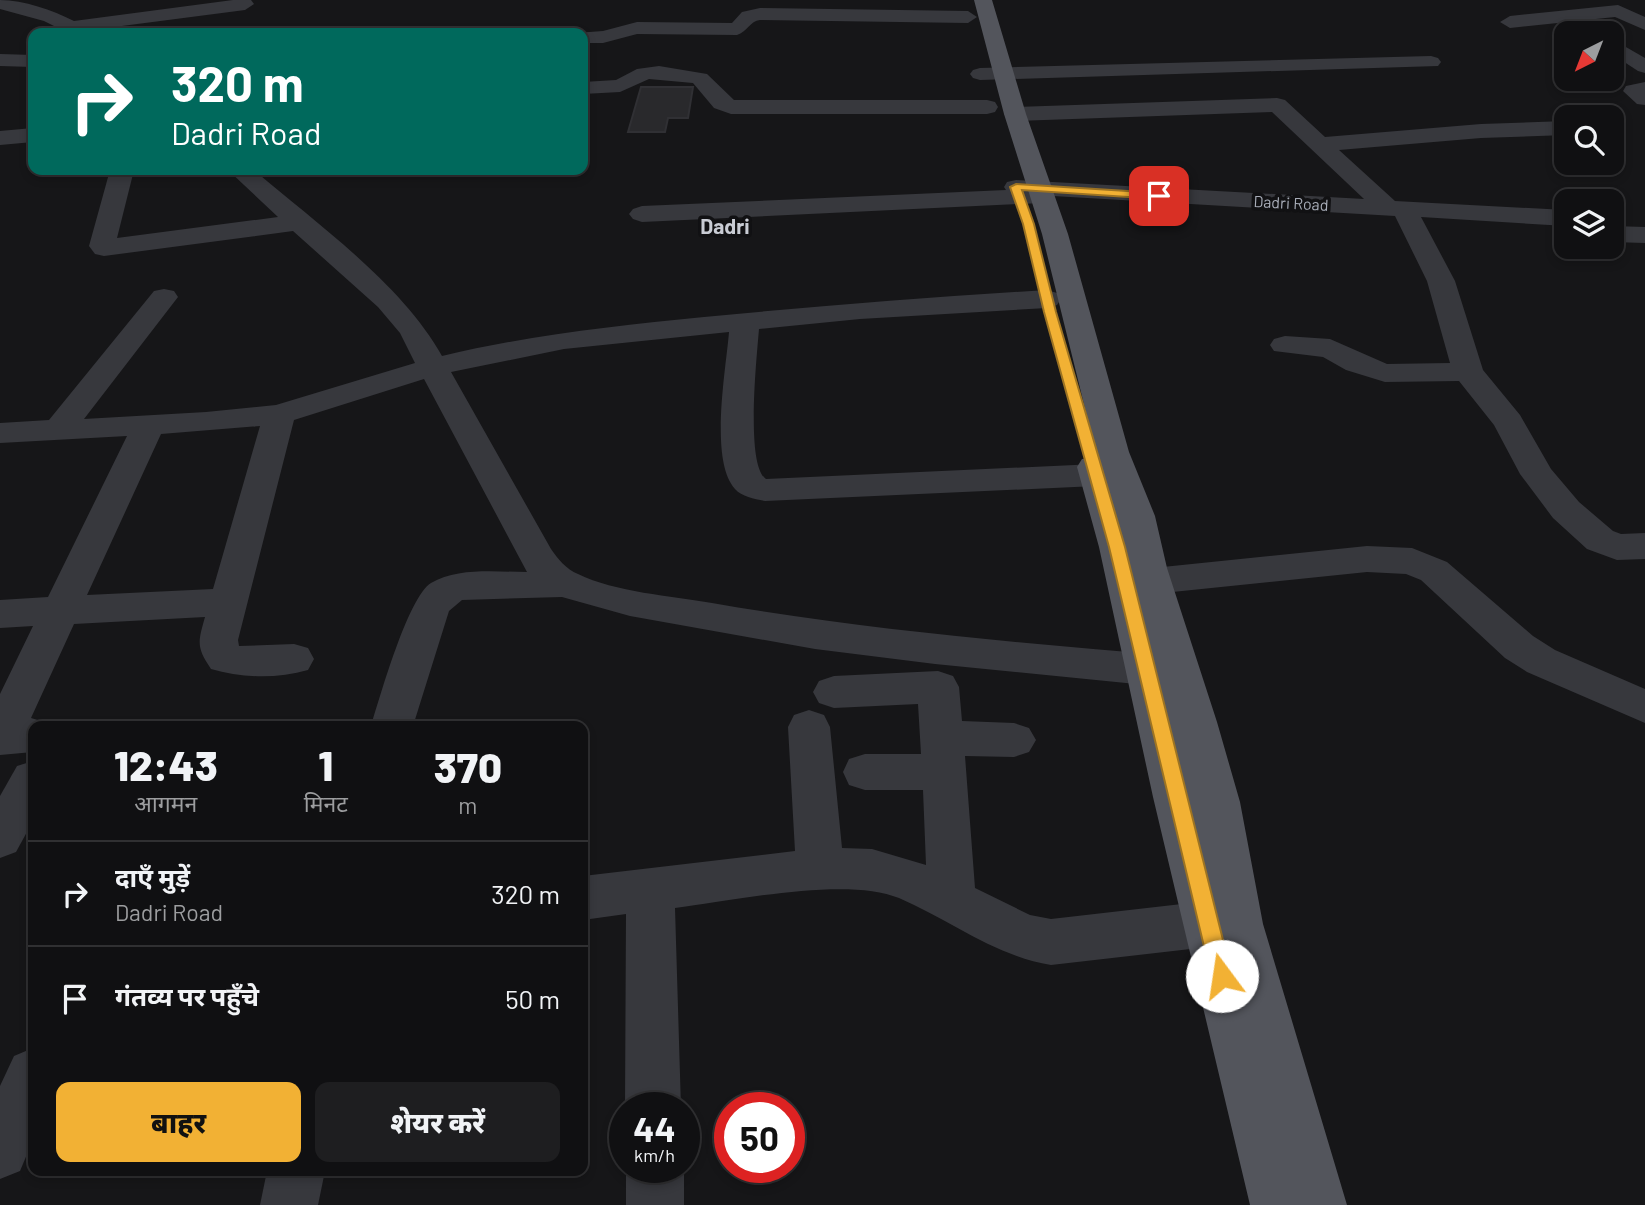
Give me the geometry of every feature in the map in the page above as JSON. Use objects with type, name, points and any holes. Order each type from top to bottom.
[{"type":"main road","points":[[972,6],[1112,452],[1137,516],[1153,581],[1165,671],[1223,924],[1279,1205]]},
{"type":"main road","points":[[1030,195],[1046,299],[1096,475],[1165,671]]},
{"type":"main road","points":[[1223,924],[1318,1205]]},
{"type":"street","points":[[51,17],[184,0]]},
{"type":"street","points":[[5,3],[51,17],[74,28]]},
{"type":"street","points":[[91,28],[245,4]]},
{"type":"street","points":[[588,37],[603,37],[637,28],[737,29],[751,8],[774,14],[972,6]]},
{"type":"street","points":[[1510,22],[1618,11],[1645,24]]},
{"type":"street","points":[[1567,17],[1573,21]]},
{"type":"street","points":[[1624,54],[1645,67]]},
{"type":"street","points":[[0,60],[28,61]]},
{"type":"street","points":[[588,88],[620,86],[644,73],[659,72],[700,78],[722,103],[732,107],[1431,62]]},
{"type":"street","points":[[1645,88],[1634,91],[1645,99]]},
{"type":"street","points":[[997,92],[1272,104],[1280,107],[1319,145],[1402,213],[1441,281],[1468,372],[1493,399],[1515,431],[1537,474],[1566,510],[1609,545],[1628,549],[1645,546]]},
{"type":"street","points":[[1319,145],[1459,133],[1554,129]]},
{"type":"street","points":[[0,138],[28,135]]},
{"type":"street","points":[[121,175],[102,246],[104,248],[299,222]]},
{"type":"street","points":[[246,175],[388,301],[413,330],[536,556],[547,572],[564,584]]},
{"type":"street","name":"Dadri Road","points":[[642,214],[1030,195],[1554,218]]},
{"type":"street","name":"Dadri Road","points":[[1402,213],[1554,230]]},
{"type":"street","points":[[1624,221],[1645,222]]},
{"type":"street","points":[[1624,234],[1645,235]]},
{"type":"street","points":[[59,429],[164,297]]},
{"type":"street","points":[[0,433],[149,425],[279,414],[433,367],[504,350],[564,340],[745,320],[1046,299]]},
{"type":"street","points":[[745,320],[740,411],[741,472],[755,488],[765,490],[1096,475]]},
{"type":"street","points":[[1285,345],[1330,348],[1357,364],[1385,373],[1468,372]]},
{"type":"street","points":[[279,414],[218,640],[219,649],[225,658],[237,661],[294,659]]},
{"type":"street","points":[[28,735],[0,738],[149,425]]},
{"type":"street","points":[[1153,581],[1367,559],[1412,561],[1434,570],[1519,647],[1541,661],[1645,707]]},
{"type":"street","points":[[394,721],[431,608],[446,591],[460,587],[564,584],[602,595],[721,618],[921,649],[1165,671]]},
{"type":"street","points":[[0,614],[228,602]]},
{"type":"street","points":[[820,869],[821,709],[938,687],[951,900]]},
{"type":"street","points":[[865,772],[1014,740]]},
{"type":"street","points":[[0,838],[28,788]]},
{"type":"street","points":[[588,897],[820,869],[890,873],[1014,932],[1051,942],[1223,924]]},
{"type":"street","points":[[650,889],[653,1092]]},
{"type":"street","points":[[0,1152],[28,1087]]},
{"type":"street","points":[[289,1205],[295,1176]]},
{"type":"street","points":[[654,1183],[655,1205]]},
{"type":"building","points":[[641,87],[693,87],[688,118],[668,118],[665,132],[628,132]]},
{"type":"district","name":"Dadri","points":[[725,227]]},
{"type":"route","points":[[1159,196],[1016,187],[1029,224],[1050,312],[1117,547],[1176,797],[1222,976]]}]
